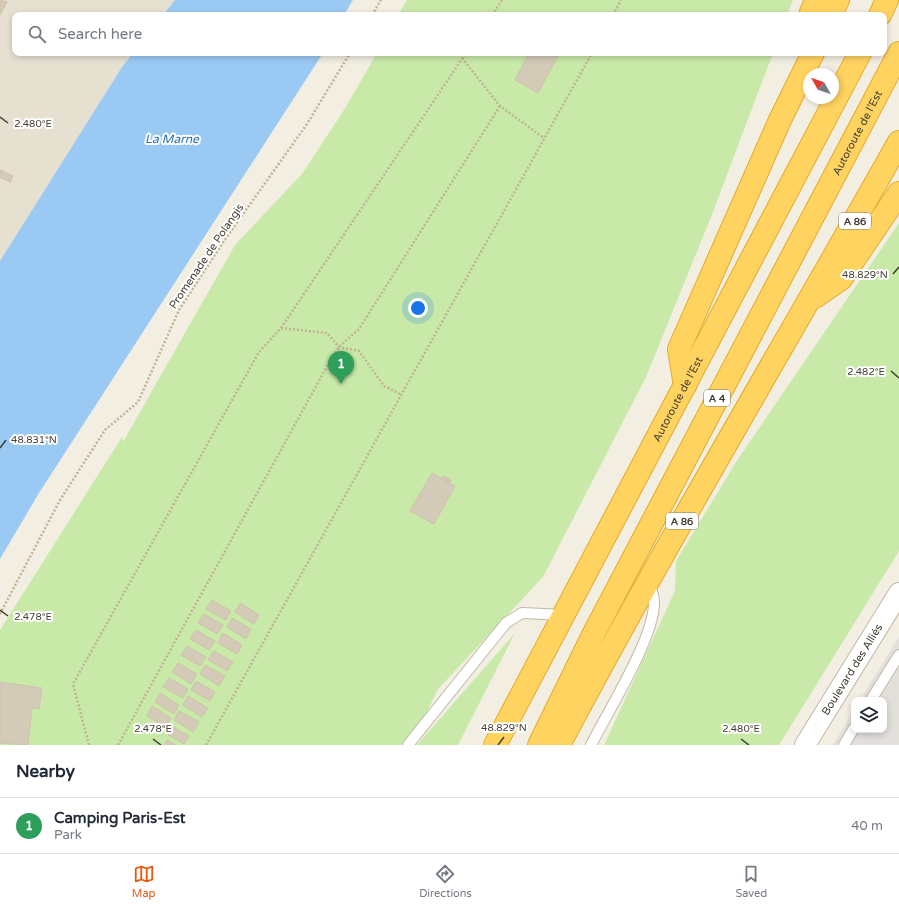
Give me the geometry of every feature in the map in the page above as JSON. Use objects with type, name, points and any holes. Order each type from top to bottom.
[{"type":"highway","points":[[811,12],[816,0]]},
{"type":"highway","points":[[832,12],[838,0]]},
{"type":"highway","points":[[881,12],[887,0]]},
{"type":"highway","name":"Autoroute de l’Est","points":[[538,745],[594,633],[899,53]]},
{"type":"highway","points":[[780,120],[789,70],[795,56]]},
{"type":"highway","points":[[685,386],[679,349],[780,120],[812,56]]},
{"type":"highway","name":"Autoroute de l’Est","points":[[495,745],[858,56]]},
{"type":"highway","name":"A 86","points":[[559,745],[649,579],[810,300],[899,142]]},
{"type":"highway","points":[[810,300],[841,279],[899,193]]},
{"type":"street","name":"Boulevard des Alliés","points":[[804,745],[897,599]]},
{"type":"lane","points":[[591,745],[641,649],[651,621],[654,602],[649,579]]},
{"type":"lane","points":[[408,745],[506,623],[522,613],[564,615]]},
{"type":"lane","points":[[873,697],[899,655]]},
{"type":"lane","points":[[844,745],[851,733]]},
{"type":"path","points":[[374,12],[381,0]]},
{"type":"path","points":[[494,12],[502,0]]},
{"type":"path","points":[[615,12],[621,0]]},
{"type":"path","name":"Promenade de Polangis","points":[[0,614],[60,500],[105,430],[138,402],[178,310],[224,241],[307,124],[348,56]]},
{"type":"path","points":[[206,745],[400,394],[590,56]]},
{"type":"path","points":[[89,745],[73,684],[259,352],[280,328],[462,58],[500,106],[544,138]]},
{"type":"path","points":[[118,745],[321,377],[339,347],[359,329],[500,106]]},
{"type":"path","points":[[280,328],[327,334],[339,347],[359,351],[384,386],[400,394]]},
{"type":"shaded area","points":[[0,0],[175,0],[165,12],[12,12],[12,56],[131,56],[122,67],[0,261]]},
{"type":"shaded area","points":[[899,637],[899,745],[833,745],[851,715],[851,733],[887,733],[887,697],[862,697]]},
{"type":"green space","points":[[407,0],[793,0],[788,12],[400,12]]},
{"type":"green space","points":[[375,56],[772,56],[713,212],[646,377],[543,577],[438,689],[411,745],[0,745],[0,630],[122,437],[123,442],[235,245],[302,174],[344,110]]},
{"type":"green space","points":[[899,223],[899,551],[779,745],[604,745],[675,591],[676,561],[738,459]]},
{"type":"green space","points":[[515,633],[458,745],[417,745]]},
{"type":"water","points":[[175,0],[353,0],[346,12],[165,12]]},
{"type":"water","name":"La Marne","points":[[131,56],[321,56],[39,493],[0,559],[0,261],[122,67]]},
{"type":"building","points":[[0,0],[7,2],[0,15]]},
{"type":"building","points":[[527,56],[558,56],[538,93],[515,80]]},
{"type":"building","points":[[0,170],[13,176],[10,182],[0,177]]},
{"type":"building","points":[[432,473],[455,486],[434,524],[410,511]]},
{"type":"building","points":[[444,476],[451,480],[450,482],[442,479]]},
{"type":"building","points":[[212,600],[231,611],[226,620],[206,609]]},
{"type":"building","points":[[240,603],[259,615],[254,624],[235,612]]},
{"type":"building","points":[[204,614],[223,625],[217,634],[198,623]]},
{"type":"building","points":[[232,618],[251,629],[246,639],[227,627]]},
{"type":"building","points":[[196,630],[215,641],[209,650],[190,639]]},
{"type":"building","points":[[223,633],[242,645],[237,654],[218,643]]},
{"type":"building","points":[[187,646],[206,657],[200,666],[181,655]]},
{"type":"building","points":[[214,651],[233,662],[227,671],[208,660]]},
{"type":"building","points":[[178,663],[197,674],[191,684],[172,672]]},
{"type":"building","points":[[205,665],[225,676],[219,686],[200,674]]},
{"type":"building","points":[[169,678],[188,689],[183,698],[163,687]]},
{"type":"building","points":[[196,681],[215,692],[210,701],[191,690]]},
{"type":"building","points":[[0,682],[42,688],[39,709],[32,708],[28,745],[0,743]]},
{"type":"building","points":[[160,693],[179,705],[174,714],[155,702]]},
{"type":"building","points":[[188,696],[208,708],[202,717],[183,705]]},
{"type":"building","points":[[152,706],[171,718],[166,727],[147,716]]},
{"type":"building","points":[[179,711],[199,722],[193,732],[174,720]]},
{"type":"building","points":[[173,727],[189,736],[184,744],[168,735]]},
{"type":"building","points":[[167,740],[176,745],[165,745]]},
{"type":"place","name":"Camping Paris-Est","points":[[341,384]]}]
